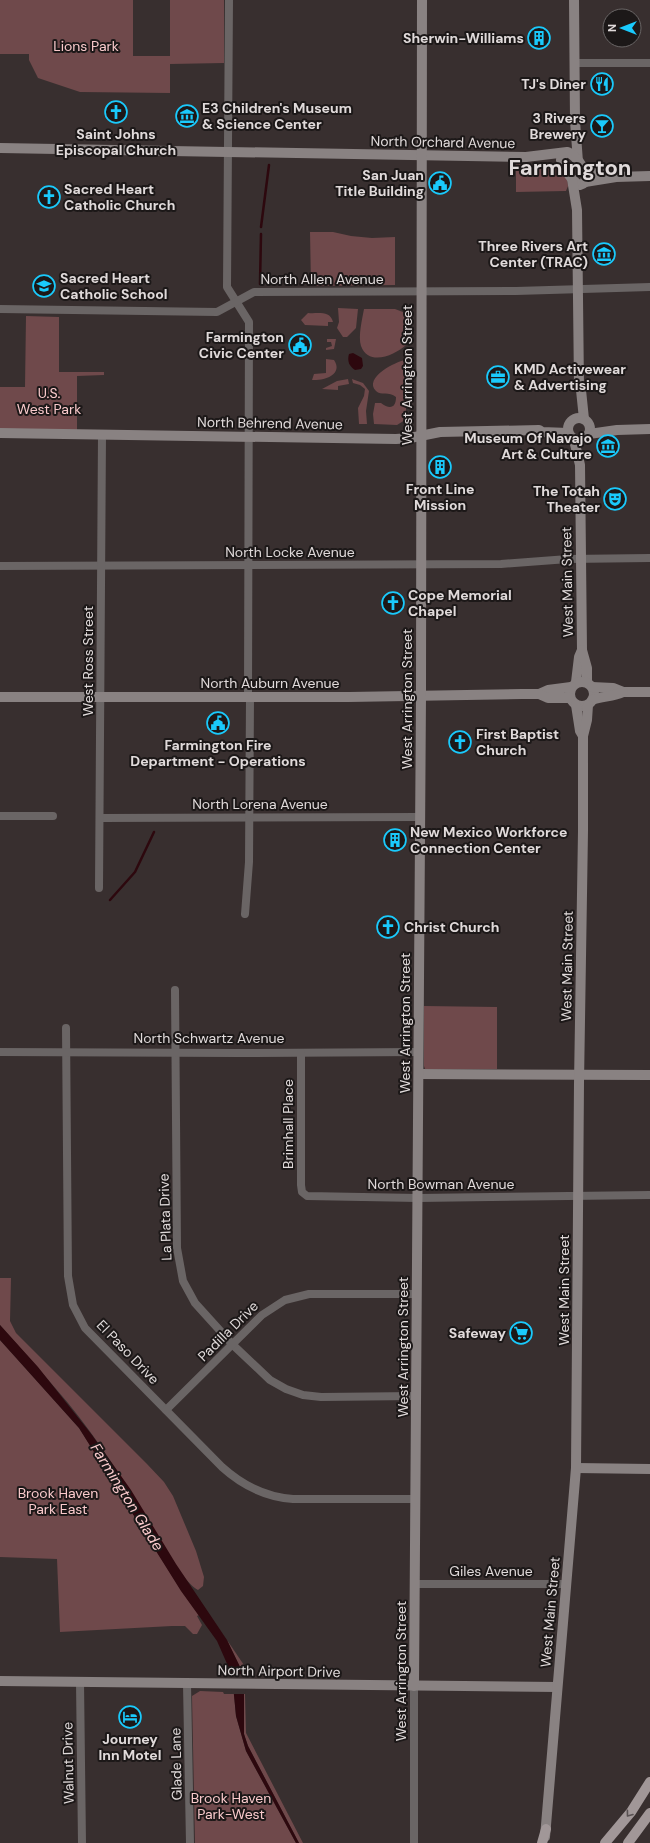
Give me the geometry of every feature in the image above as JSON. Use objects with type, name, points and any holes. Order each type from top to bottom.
[{"type":"main road","name":"West Arrington Street","points":[[414,1686],[421,696],[422,0]]},
{"type":"main road","points":[[574,0],[575,121],[578,162]]},
{"type":"main road","points":[[575,121],[566,153],[561,160],[562,164],[577,184],[616,177],[650,176]]},
{"type":"main road","name":"North Orchard Avenue","points":[[0,148],[526,157],[566,153]]},
{"type":"main road","points":[[566,153],[573,155],[584,171],[616,177]]},
{"type":"main road","name":"North Orchard Avenue","points":[[526,157],[562,164]]},
{"type":"main road","name":"West Main Street","points":[[577,210],[587,177],[584,171]]},
{"type":"main road","name":"West Main Street","points":[[545,1843],[576,1468],[583,736],[590,702],[593,696],[582,650],[580,466],[587,429],[581,390],[579,386],[577,210],[572,179]]},
{"type":"main road","name":"West Main Street","points":[[579,386],[577,390],[571,429],[580,466]]},
{"type":"main road","points":[[587,429],[580,441],[571,429],[578,418],[587,429],[650,429]]},
{"type":"main road","name":"North Behrend Avenue","points":[[0,433],[396,439],[410,438],[440,432],[571,429]]},
{"type":"main road","name":"West Main Street","points":[[582,650],[579,656],[574,685],[573,702],[580,731],[583,736]]},
{"type":"main road","name":"North Auburn Avenue","points":[[0,697],[249,697],[539,694],[548,690],[574,685],[590,685],[613,688],[623,692]]},
{"type":"main road","points":[[623,692],[650,692]]},
{"type":"main road","name":"North Auburn Avenue","points":[[539,694],[548,698],[573,702],[590,702],[602,696],[613,696],[623,692]]},
{"type":"main road","points":[[419,1074],[650,1075]]},
{"type":"main road","points":[[576,1468],[650,1469]]},
{"type":"main road","name":"North Airport Drive","points":[[0,1681],[557,1687]]},
{"type":"main road","points":[[605,1843],[631,1812],[650,1782]]},
{"type":"main road","points":[[628,1843],[650,1813]]},
{"type":"main road","points":[[542,1843],[546,1829]]},
{"type":"street","points":[[229,0],[227,287],[248,322],[249,862],[245,914]]},
{"type":"street","points":[[574,63],[650,63]]},
{"type":"street","name":"North Allen Avenue","points":[[0,309],[217,312],[254,292],[421,292],[650,287]]},
{"type":"street","name":"West Ross Street","points":[[99,888],[101,818],[102,434]]},
{"type":"street","name":"North Locke Avenue","points":[[0,566],[501,564],[581,559],[650,558]]},
{"type":"street","points":[[0,816],[53,816]]},
{"type":"street","name":"North Lorena Avenue","points":[[101,818],[420,818]]},
{"type":"street","name":"La Plata Drive","points":[[175,990],[177,1248],[179,1269],[185,1287],[195,1303],[233,1345],[270,1380],[286,1389],[303,1394],[321,1396],[416,1396]]},
{"type":"street","name":"El Paso Drive","points":[[66,1028],[68,1276],[70,1294],[78,1315],[86,1328],[228,1472],[244,1484],[263,1493],[292,1499],[416,1499]]},
{"type":"street","name":"North Schwartz Avenue","points":[[0,1052],[419,1052]]},
{"type":"street","name":"Brimhall Place","points":[[301,1053],[301,1185],[304,1194]]},
{"type":"street","name":"North Bowman Avenue","points":[[304,1194],[313,1197],[418,1198],[650,1195]]},
{"type":"street","name":"Padilla Drive","points":[[166,1410],[269,1309],[294,1297],[309,1294],[417,1294]]},
{"type":"street","name":"Giles Avenue","points":[[415,1584],[566,1584]]},
{"type":"street","name":"Walnut Drive","points":[[80,1682],[82,1843]]},
{"type":"street","name":"Glade Lane","points":[[187,1684],[190,1843]]},
{"type":"street","name":"West Arrington Street","points":[[414,1686],[414,1843]]},
{"type":"green space","name":"Lions Park","points":[[0,0],[133,0],[133,56],[170,56],[170,0],[224,0],[224,63],[170,64],[170,93],[80,92],[38,78],[29,60],[29,54],[0,54]]},
{"type":"green space","points":[[516,164],[549,164],[558,166],[567,177],[568,186],[566,191],[516,192]]},
{"type":"green space","points":[[310,232],[333,232],[351,236],[372,238],[395,237],[395,285],[311,286]]},
{"type":"green space","points":[[338,308],[358,309],[356,328],[347,337],[343,337],[337,328],[339,322]]},
{"type":"green space","points":[[364,309],[395,309],[403,312],[406,320],[406,345],[389,355],[382,357],[376,358],[365,352],[360,342]]},
{"type":"green space","points":[[308,313],[326,314],[333,322],[328,322],[328,326],[305,325],[301,320]]},
{"type":"green space","name":"U.S. West Park","points":[[26,316],[59,317],[59,372],[104,372],[104,375],[77,376],[77,430],[0,429],[0,387],[25,387]]},
{"type":"green space","points":[[327,339],[336,339],[334,349],[326,350],[326,348],[332,346],[331,342],[327,342]]},
{"type":"green space","points":[[326,359],[334,360],[336,370],[334,373],[326,378],[312,380],[314,374],[326,373]]},
{"type":"green space","points":[[406,360],[405,420],[397,425],[374,424],[373,414],[375,403],[381,403],[392,407],[395,404],[396,397],[391,394],[376,391],[373,386],[374,381],[382,371],[395,363]]},
{"type":"green space","points":[[348,379],[349,384],[338,386],[338,390],[322,389],[337,381]]},
{"type":"green space","points":[[352,379],[363,383],[369,391],[366,411],[367,424],[359,424],[358,408],[364,396],[365,389],[360,385],[353,383]]},
{"type":"green space","points":[[424,1006],[497,1007],[497,1069],[425,1069]]},
{"type":"green space","points":[[0,1278],[11,1278],[10,1321],[16,1333],[147,1464],[164,1482],[173,1496],[196,1551],[204,1577],[203,1586],[198,1590],[177,1568],[128,1487],[89,1430],[68,1403],[0,1325]]},
{"type":"green space","name":"Brook Haven Park East","points":[[0,1340],[79,1428],[181,1590],[199,1615],[197,1616],[202,1625],[197,1634],[193,1634],[185,1626],[60,1632],[57,1559],[0,1557]]},
{"type":"green space","points":[[227,1640],[250,1674],[243,1674]]},
{"type":"green space","name":"Brook Haven Park-West","points":[[200,1691],[234,1694],[236,1716],[246,1751],[296,1843],[195,1843],[192,1696]]},
{"type":"green space","points":[[244,1694],[246,1733],[303,1843],[299,1843],[248,1746],[244,1734]]},
{"type":"water","points":[[353,353],[362,358],[363,366],[361,369],[355,370],[351,367],[348,361],[349,354]]},
{"type":"water","name":"Farmington Glade","points":[[0,1325],[38,1367],[92,1435],[131,1490],[176,1564],[227,1640],[244,1675],[244,1734],[248,1746],[299,1843],[296,1843],[246,1751],[236,1716],[232,1675],[217,1641],[181,1591],[79,1428],[0,1340]]},
{"type":"pier","points":[[229,1674],[245,1674],[246,1694],[232,1694]]},
{"type":"waterway","points":[[261,227],[269,165]]},
{"type":"waterway","points":[[260,284],[261,234]]},
{"type":"waterway","points":[[110,900],[135,872],[154,832]]},
{"type":"place","name":"Sherwin-Williams","points":[[539,38]]},
{"type":"place","name":"TJ's Diner","points":[[602,84]]},
{"type":"place","name":"Saint Johns Episcopal Church","points":[[116,112]]},
{"type":"place","name":"E3 Children's Museum & Science Center","points":[[187,116]]},
{"type":"place","name":"3 Rivers Brewery","points":[[602,126]]},
{"type":"place","name":"San Juan Title Building","points":[[440,183]]},
{"type":"place","name":"Sacred Heart Catholic Church","points":[[49,197]]},
{"type":"place","name":"Three Rivers Art Center (TRAC)","points":[[604,254]]},
{"type":"place","name":"Sacred Heart Catholic School","points":[[44,286]]},
{"type":"place","name":"Farmington Civic Center","points":[[300,345]]},
{"type":"place","name":"KMD Activewear & Advertising","points":[[498,377]]},
{"type":"place","name":"Museum Of Navajo Art & Culture","points":[[608,446]]},
{"type":"place","name":"Front Line Mission","points":[[440,467]]},
{"type":"place","name":"The Totah Theater","points":[[615,499]]},
{"type":"place","name":"Cope Memorial Chapel","points":[[393,603]]},
{"type":"place","name":"Farmington Fire Department - Operations","points":[[218,723]]},
{"type":"place","name":"First Baptist Church","points":[[460,742]]},
{"type":"place","name":"New Mexico Workforce Connection Center","points":[[395,840]]},
{"type":"place","name":"Christ Church","points":[[388,927]]},
{"type":"place","name":"Safeway","points":[[521,1333]]},
{"type":"place","name":"Journey Inn Motel","points":[[130,1717]]},
{"type":"district","name":"Farmington","points":[[570,167]]}]
